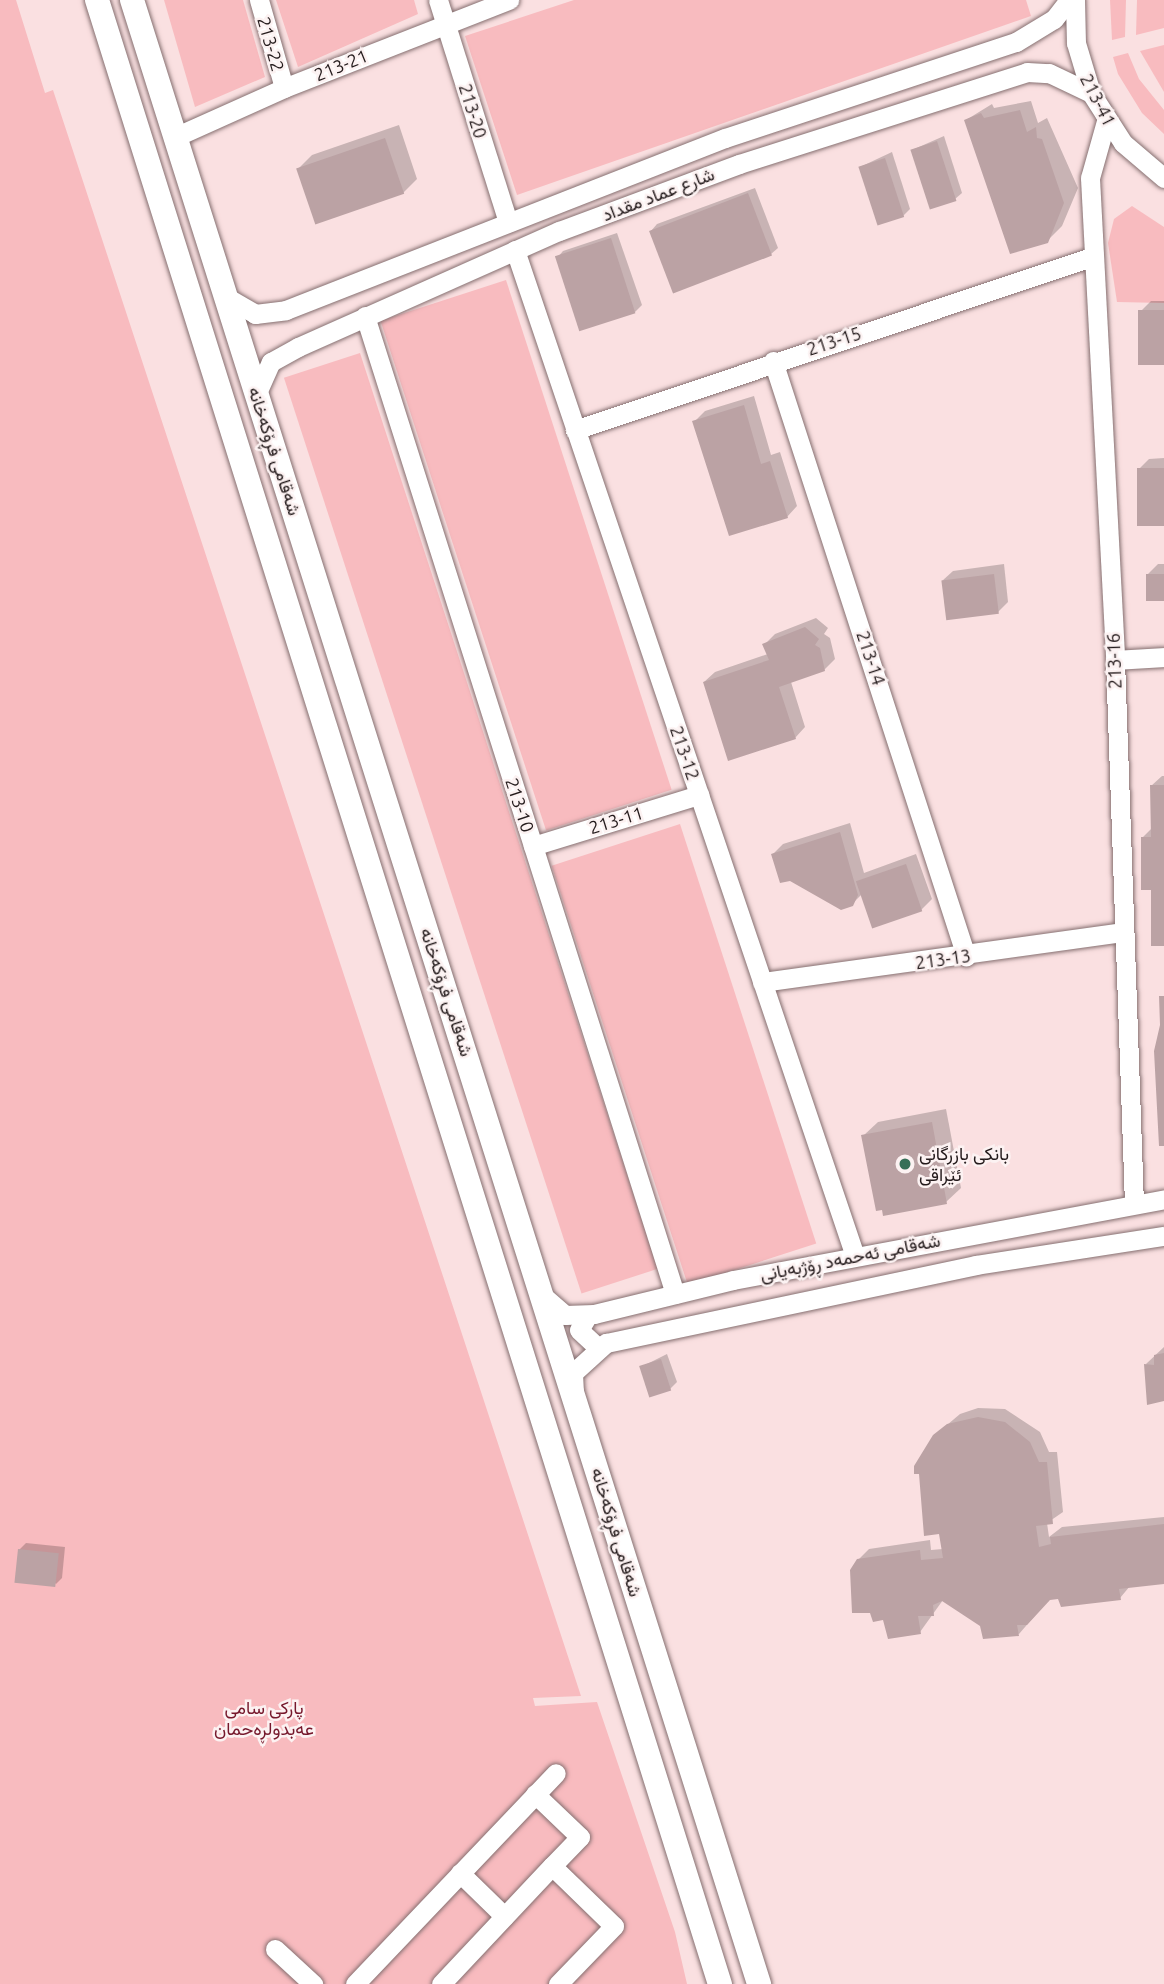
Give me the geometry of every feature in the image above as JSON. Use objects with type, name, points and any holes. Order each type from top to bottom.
[{"type":"main road","name":"شەقامی فڕۆکەخانە","points":[[97,0],[720,1984]]},
{"type":"main road","name":"شەقامی فڕۆکەخانە","points":[[132,0],[759,1984]]},
{"type":"street","name":"213-22","points":[[258,0],[285,88]]},
{"type":"street","name":"213-20","points":[[438,0],[508,222]]},
{"type":"street","name":"213-21","points":[[175,137],[285,88],[509,0]]},
{"type":"street","name":"شارع عماد مقداد","points":[[226,297],[255,314],[286,310],[725,138],[1016,41],[1054,19],[1069,0]]},
{"type":"street","name":"213-41","points":[[1075,0],[1076,43],[1091,93],[1106,121],[1123,143],[1164,178]]},
{"type":"street","name":"شارع عماد مقداد","points":[[257,393],[271,362],[365,316],[515,250],[739,164],[1027,72],[1049,73],[1091,93]]},
{"type":"street","name":"213-16","points":[[1106,121],[1090,178],[1115,660],[1122,932],[1134,1203]]},
{"type":"street","name":"213-12","points":[[515,250],[855,1256]]},
{"type":"street","name":"213-15","points":[[575,430],[773,361],[1094,256]]},
{"type":"street","name":"213-10","points":[[365,316],[676,1294]]},
{"type":"street","name":"213-14","points":[[773,361],[966,956]]},
{"type":"street","points":[[1115,660],[1164,657]]},
{"type":"street","name":"213-11","points":[[533,846],[699,795]]},
{"type":"street","name":"213-13","points":[[762,982],[966,956],[1122,932]]},
{"type":"street","name":"شەقامی ئەحمەد ڕۆژبەیانی","points":[[543,1296],[565,1315],[587,1315],[855,1256],[1164,1199]]},
{"type":"street","points":[[1008,1227],[1014,1259]]},
{"type":"street","name":"شەقامی ئەحمەد ڕۆژبەیانی","points":[[597,1347],[1014,1259],[1164,1236]]},
{"type":"street","points":[[574,1394],[573,1373],[597,1347],[579,1330],[587,1315]]},
{"type":"street","points":[[359,1983],[556,1773]]},
{"type":"street","points":[[440,1984],[580,1838],[536,1794]]},
{"type":"street","points":[[552,1866],[614,1926],[558,1984]]},
{"type":"street","points":[[460,1873],[504,1916]]},
{"type":"street","points":[[275,1949],[313,1984]]},
{"type":"green space","name":"پارکی سامی عەبدولڕەحمان","points":[[0,0],[16,0],[45,93],[53,90],[581,1696],[533,1698],[535,1706],[597,1702],[675,1932],[687,1984],[0,1984]]},
{"type":"green space","points":[[164,0],[243,0],[265,77],[195,107]]},
{"type":"green space","points":[[276,0],[414,0],[418,14],[298,67]]},
{"type":"green space","points":[[574,0],[1026,0],[1031,16],[517,195],[465,36]]},
{"type":"green space","points":[[1110,0],[1126,0],[1125,37],[1112,40]]},
{"type":"green space","points":[[1137,0],[1164,0],[1164,28],[1136,35]]},
{"type":"green space","points":[[1164,45],[1164,92],[1140,51]]},
{"type":"green space","points":[[1128,53],[1139,79],[1164,110],[1164,134],[1142,113],[1118,74],[1113,57]]},
{"type":"green space","points":[[1132,206],[1164,227],[1164,303],[1117,302],[1108,243],[1114,219]]},
{"type":"green space","points":[[506,280],[672,790],[546,831],[380,321]]},
{"type":"green space","points":[[360,353],[658,1269],[581,1294],[284,378]]},
{"type":"green space","points":[[680,824],[816,1243],[688,1285],[552,866]]},
{"type":"building","points":[[1020,110],[1027,132],[1036,127],[1037,138],[1042,139],[1064,203],[1048,243],[1010,254],[964,120],[981,113],[984,118]]},
{"type":"building","points":[[385,138],[404,194],[315,224],[296,169]]},
{"type":"building","points":[[937,141],[956,201],[930,210],[910,150]]},
{"type":"building","points":[[885,158],[904,217],[878,226],[858,167]]},
{"type":"building","points":[[748,193],[772,256],[673,294],[649,231]]},
{"type":"building","points":[[611,238],[635,313],[579,331],[555,256]]},
{"type":"building","points":[[1138,310],[1164,310],[1164,365],[1138,365]]},
{"type":"building","points":[[744,405],[761,464],[770,461],[788,518],[729,536],[692,421]]},
{"type":"building","points":[[1137,468],[1164,468],[1164,526],[1137,526]]},
{"type":"building","points":[[994,574],[999,614],[946,620],[941,580]]},
{"type":"building","points":[[1146,574],[1164,574],[1164,601],[1146,601]]},
{"type":"building","points":[[805,627],[819,639],[815,645],[820,648],[825,671],[779,687],[796,739],[728,761],[703,682],[769,660],[762,644]]},
{"type":"building","points":[[1150,785],[1164,785],[1164,946],[1151,946],[1151,890],[1141,890],[1141,837],[1151,837]]},
{"type":"building","points":[[840,832],[858,895],[853,906],[841,910],[790,881],[780,883],[771,854]]},
{"type":"building","points":[[906,864],[922,911],[872,929],[856,881]]},
{"type":"building","points":[[1159,996],[1164,996],[1164,1146],[1159,1146],[1154,1051],[1160,1025]]},
{"type":"building","points":[[932,1122],[947,1204],[883,1216],[882,1210],[876,1211],[861,1135]]},
{"type":"building","points":[[1164,1353],[1164,1401],[1147,1405],[1144,1364],[1154,1365],[1154,1355]]},
{"type":"building","points":[[661,1359],[671,1390],[649,1397],[639,1366]]},
{"type":"building","points":[[978,1417],[1005,1422],[1030,1442],[1039,1462],[1047,1462],[1053,1524],[1036,1526],[1039,1547],[1051,1544],[1050,1537],[1164,1524],[1164,1584],[1119,1589],[1121,1600],[1061,1607],[1058,1599],[1050,1600],[1027,1625],[1017,1625],[1019,1636],[983,1639],[980,1626],[942,1601],[933,1605],[934,1616],[918,1616],[921,1634],[888,1639],[883,1620],[873,1622],[870,1613],[852,1613],[850,1570],[857,1559],[920,1550],[921,1560],[943,1558],[939,1534],[924,1536],[919,1474],[914,1474],[914,1466],[933,1435],[947,1424]]},
{"type":"building","points":[[18,1549],[59,1553],[55,1587],[14,1583]]},
{"type":"place","name":"بانکی بازرگانی ئێراقی","points":[[905,1164]]}]
